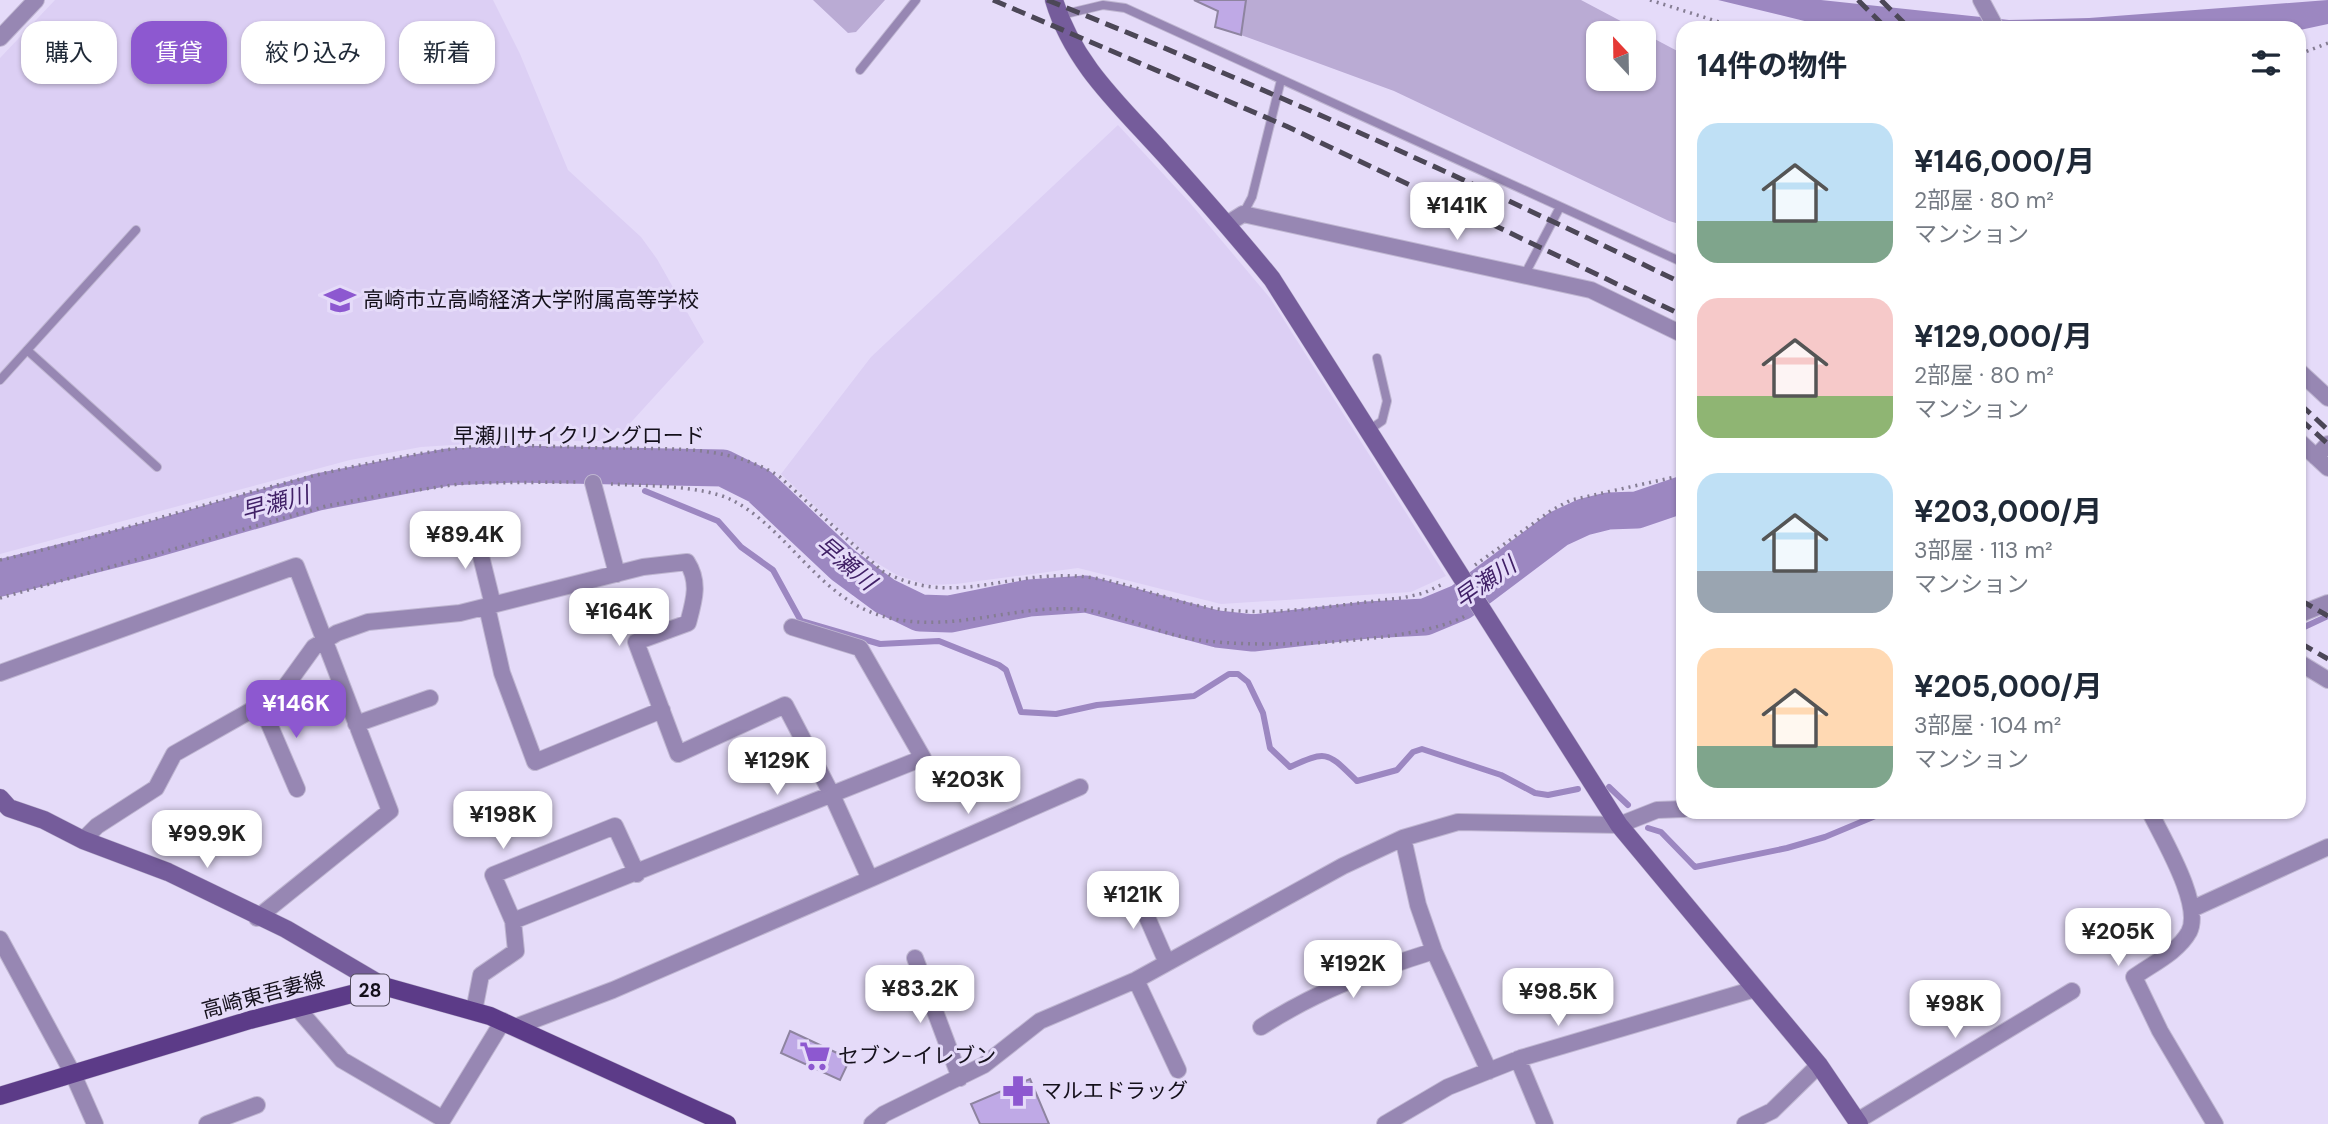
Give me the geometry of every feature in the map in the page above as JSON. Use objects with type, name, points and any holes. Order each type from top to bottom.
[{"type":"main road","name":"28","points":[[383,986],[509,1024],[727,1124]]},
{"type":"main road","name":"高崎東吾妻線","points":[[0,1096],[383,986]]},
{"type":"street","points":[[0,38],[36,0]]},
{"type":"street","points":[[1981,0],[1992,21]]},
{"type":"street","points":[[1056,8],[1068,38],[1087,69],[1227,224],[1272,279],[1619,825],[1819,1065],[1858,1123],[2072,990]]},
{"type":"street","points":[[1227,224],[1243,214],[1591,290],[1676,331]]},
{"type":"street","points":[[2306,378],[2328,398]]},
{"type":"street","points":[[2306,447],[2322,462],[2328,444]]},
{"type":"street","points":[[593,483],[617,573]]},
{"type":"street","points":[[474,528],[502,673],[535,762],[662,710]]},
{"type":"street","points":[[83,841],[97,826],[156,788],[174,754],[261,705],[290,684],[314,647],[325,640],[368,622],[460,613],[617,573],[687,562],[694,573],[696,593],[688,623],[636,642],[678,754],[785,705],[832,795],[870,879]]},
{"type":"street","points":[[0,673],[296,566],[390,811],[257,918]]},
{"type":"street","points":[[2306,612],[2328,603]]},
{"type":"street","points":[[513,920],[636,874],[923,758],[860,648],[792,627]]},
{"type":"street","points":[[2306,667],[2328,680]]},
{"type":"street","points":[[356,724],[430,698]]},
{"type":"street","points":[[261,705],[297,789]]},
{"type":"street","points":[[298,1009],[342,1060],[443,1119],[509,1024],[613,990],[1080,787]]},
{"type":"street","points":[[3,805],[44,820],[83,841],[169,872],[257,918],[286,929],[383,986]]},
{"type":"street","points":[[872,1124],[884,1114],[984,1065],[1040,1021],[1136,980],[1343,866],[1403,838],[1458,822],[1619,825],[1657,810],[1676,809]]},
{"type":"street","points":[[2153,819],[2194,915],[2189,932],[2176,948],[2134,976],[2160,1031],[2215,1124]]},
{"type":"street","points":[[474,1012],[481,975],[516,951],[513,920],[493,875],[615,826],[636,874]]},
{"type":"street","points":[[1403,838],[1418,905],[1434,951],[1489,1071]]},
{"type":"street","points":[[2192,909],[2328,847]]},
{"type":"street","points":[[1133,885],[1167,963]]},
{"type":"street","points":[[0,939],[73,1074],[95,1124]]},
{"type":"street","points":[[1261,1027],[1300,1002],[1379,968],[1434,951]]},
{"type":"street","points":[[915,958],[960,1078]]},
{"type":"street","points":[[1136,980],[1178,1070]]},
{"type":"street","points":[[1385,1124],[1448,1087],[1518,1059],[1755,989]]},
{"type":"street","points":[[1518,1059],[1545,1124]]},
{"type":"street","points":[[1745,1124],[1773,1111],[1819,1065]]},
{"type":"street","points":[[207,1124],[257,1105]]},
{"type":"lane","points":[[860,70],[916,0]]},
{"type":"lane","points":[[1056,8],[1103,5],[1125,8],[1676,259]]},
{"type":"lane","points":[[1243,214],[1252,197],[1281,80]]},
{"type":"lane","points":[[1524,275],[1560,206]]},
{"type":"lane","points":[[0,380],[136,230]]},
{"type":"lane","points":[[27,350],[157,467]]},
{"type":"lane","points":[[1369,430],[1382,421],[1387,401],[1377,358]]},
{"type":"path","points":[[1650,0],[1716,21]]},
{"type":"path","points":[[2306,52],[2328,43]]},
{"type":"path","name":"早瀬川サイクリングロード","points":[[0,560],[82,541],[321,474],[381,461],[455,449],[680,449],[745,458],[780,477],[882,571],[907,583],[933,590],[950,590],[1034,577],[1078,576],[1206,607],[1263,611],[1402,598],[1424,593],[1463,576],[1552,510],[1571,500],[1676,477]]},
{"type":"path","points":[[0,598],[326,506],[466,483],[593,483],[659,487],[730,500],[757,517],[838,593],[880,616],[935,624],[1018,612],[1078,609],[1184,638],[1243,646],[1415,633],[1452,623],[1480,604]]},
{"type":"shaded area","name":"高崎市立高崎経済大学附属高等学校","points":[[55,0],[493,0],[520,54],[568,170],[641,237],[657,259],[704,342],[614,441],[515,441],[421,447],[350,460],[0,554],[0,58],[21,36],[21,84],[117,84],[117,21],[35,21]]},
{"type":"shaded area","points":[[813,0],[885,0],[856,32],[848,33]]},
{"type":"shaded area","points":[[1246,0],[1581,0],[1621,21],[1586,21],[1586,91],[1656,91],[1656,40],[1676,50],[1676,223],[1394,91],[1241,35]]},
{"type":"shaded area","points":[[1718,0],[1821,0],[2009,20],[2089,18],[2328,0],[2328,24],[2306,29],[2306,21],[1804,21]]},
{"type":"shaded area","points":[[1118,125],[1190,203],[1270,298],[1446,576],[1411,592],[1221,604],[1078,568],[956,584],[926,585],[897,575],[872,560],[781,474],[871,357]]},
{"type":"building","points":[[1194,0],[1246,0],[1241,35],[1215,27],[1218,11]]},
{"type":"building","name":"セブン-イレブン","points":[[790,1031],[850,1059],[840,1080],[781,1053]]},
{"type":"building","name":"マルエドラッグ","points":[[1030,1079],[1049,1124],[980,1124],[971,1104]]},
{"type":"waterway","name":"早瀬川","points":[[0,578],[151,540],[318,492],[448,467],[513,464],[723,468],[759,486],[843,565],[885,596],[920,613],[950,614],[1029,598],[1086,594],[1217,629],[1253,633],[1367,620],[1425,617],[1461,602],[1558,529],[1584,517],[1608,511],[1637,510],[1676,497]]},
{"type":"waterway","points":[[629,465],[631,478]]},
{"type":"waterway","points":[[645,491],[718,521],[741,547],[773,570],[801,621],[880,644],[939,641],[999,665],[1006,670],[1021,712],[1056,714],[1097,705],[1194,696],[1229,674],[1238,674],[1248,682],[1263,713],[1270,748],[1290,767],[1312,758],[1327,757],[1340,764],[1357,781],[1397,770],[1413,752],[1422,749],[1501,775],[1535,793],[1548,795],[1578,789]]},
{"type":"waterway","points":[[2306,626],[2328,616]]},
{"type":"waterway","points":[[1609,787],[1628,805]]},
{"type":"waterway","points":[[1648,828],[1661,832],[1695,867],[1787,848],[1825,837],[1868,819]]},
{"type":"railway","points":[[993,0],[1286,126],[1676,312]]},
{"type":"railway","points":[[1047,0],[1368,136],[1676,280]]},
{"type":"railway","points":[[1858,0],[1879,21]]},
{"type":"railway","points":[[1881,0],[1902,21]]},
{"type":"railway","points":[[2306,410],[2328,430]]},
{"type":"railway","points":[[2306,424],[2328,444]]},
{"type":"railway","points":[[2306,603],[2328,616]]},
{"type":"railway","points":[[2306,646],[2328,659]]},
{"type":"place","name":"高崎市立高崎経済大学附属高等学校","points":[[340,300]]},
{"type":"place","name":"セブン-イレブン","points":[[815,1056]]},
{"type":"place","name":"マルエドラッグ","points":[[1018,1091]]}]
